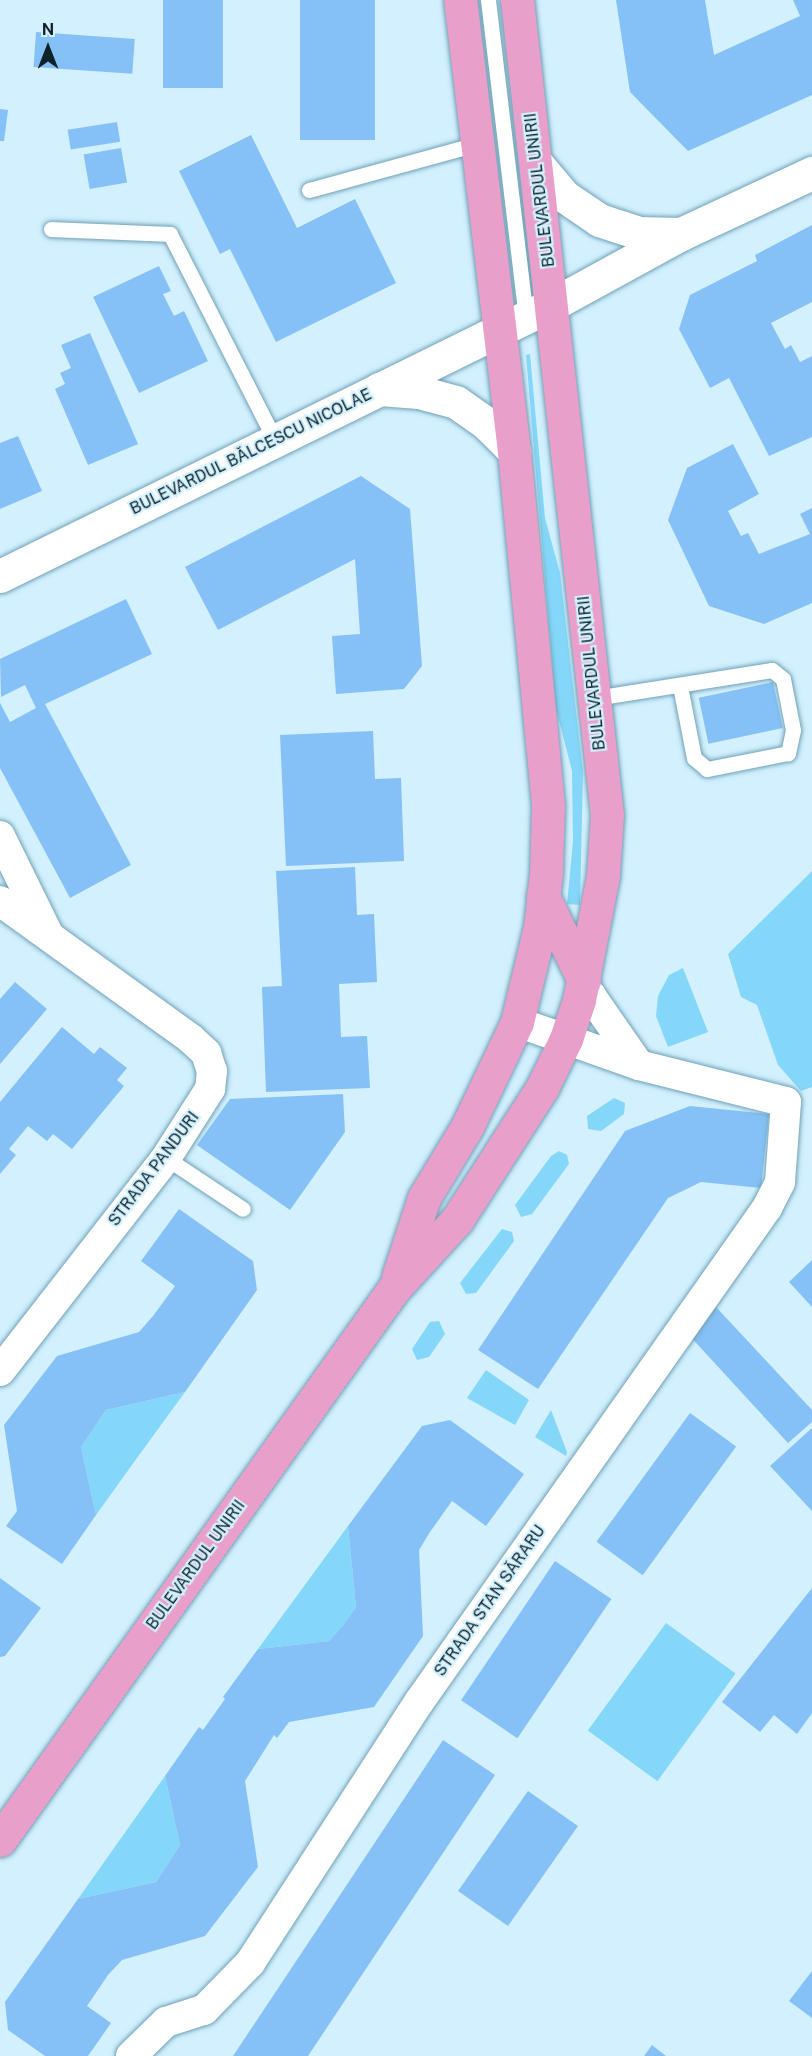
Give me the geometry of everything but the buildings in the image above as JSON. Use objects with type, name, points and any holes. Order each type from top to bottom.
[{"type":"main road","name":"BULEVARDUL UNIRII","points":[[0,1840],[393,1290],[464,1211],[508,1146],[566,1039],[584,990],[603,875],[607,815],[595,698],[527,316],[477,144],[460,0]]},
{"type":"main road","name":"BULEVARDUL UNIRII","points":[[393,1290],[424,1198],[467,1127],[517,1022],[540,927],[543,897],[548,805],[514,451],[527,316],[537,164],[517,0]]},
{"type":"main road","points":[[543,897],[584,990]]},
{"type":"street","points":[[537,164],[564,196],[599,220],[639,233],[681,234]]},
{"type":"street","name":"BULEVARDUL BĂLCESCU NICOLAE","points":[[0,576],[527,316],[681,234],[812,173]]},
{"type":"street","points":[[379,389],[419,392],[456,402],[486,423],[514,451]]},
{"type":"street","name":"STRADA PANDURI","points":[[0,836],[52,941]]},
{"type":"street","name":"STRADA PANDURI","points":[[0,901],[206,1053],[212,1071],[210,1089],[166,1158],[0,1371]]},
{"type":"street","points":[[584,990],[639,1065]]},
{"type":"street","points":[[517,1022],[639,1065]]},
{"type":"street","name":"STRADA STAN SĂRARU","points":[[131,2056],[166,2022],[204,2010],[250,1963],[419,1702],[767,1208],[780,1182],[786,1102],[639,1065]]},
{"type":"lane","name":"BULEVARDUL UNIRII","points":[[488,0],[527,316]]},
{"type":"lane","points":[[309,190],[477,144]]},
{"type":"lane","points":[[51,229],[170,234],[275,440]]},
{"type":"lane","points":[[595,698],[772,670],[783,679],[793,730],[788,753],[707,769],[694,758],[680,686]]},
{"type":"lane","points":[[166,1158],[243,1209]]},
{"type":"shaded area","points":[[530,354],[545,518],[560,573],[583,772],[580,905],[567,904],[573,841],[572,771],[556,709],[526,355]]},
{"type":"shaded area","points":[[812,871],[812,1087],[801,1091],[778,1065],[757,1005],[741,997],[728,954]]},
{"type":"shaded area","points":[[683,968],[708,1032],[668,1047],[656,1016],[658,996],[669,975]]},
{"type":"shaded area","points":[[614,1098],[625,1103],[624,1114],[601,1131],[588,1129],[587,1116]]},
{"type":"shaded area","points":[[559,1151],[567,1155],[569,1164],[532,1214],[521,1217],[515,1205],[551,1156]]},
{"type":"shaded area","points":[[502,1229],[512,1232],[514,1241],[476,1293],[466,1294],[460,1283]]},
{"type":"shaded area","points":[[439,1321],[445,1334],[429,1357],[417,1360],[412,1349],[430,1322]]},
{"type":"shaded area","points":[[486,1370],[529,1400],[515,1425],[467,1398]]},
{"type":"shaded area","points":[[185,1392],[96,1515],[81,1447],[106,1410]]},
{"type":"shaded area","points":[[551,1410],[567,1452],[566,1456],[535,1437]]},
{"type":"shaded area","points":[[348,1526],[356,1607],[344,1624],[329,1641],[258,1649]]},
{"type":"shaded area","points":[[666,1623],[736,1674],[657,1781],[588,1731]]},
{"type":"shaded area","points":[[165,1776],[180,1845],[156,1882],[78,1899]]}]
